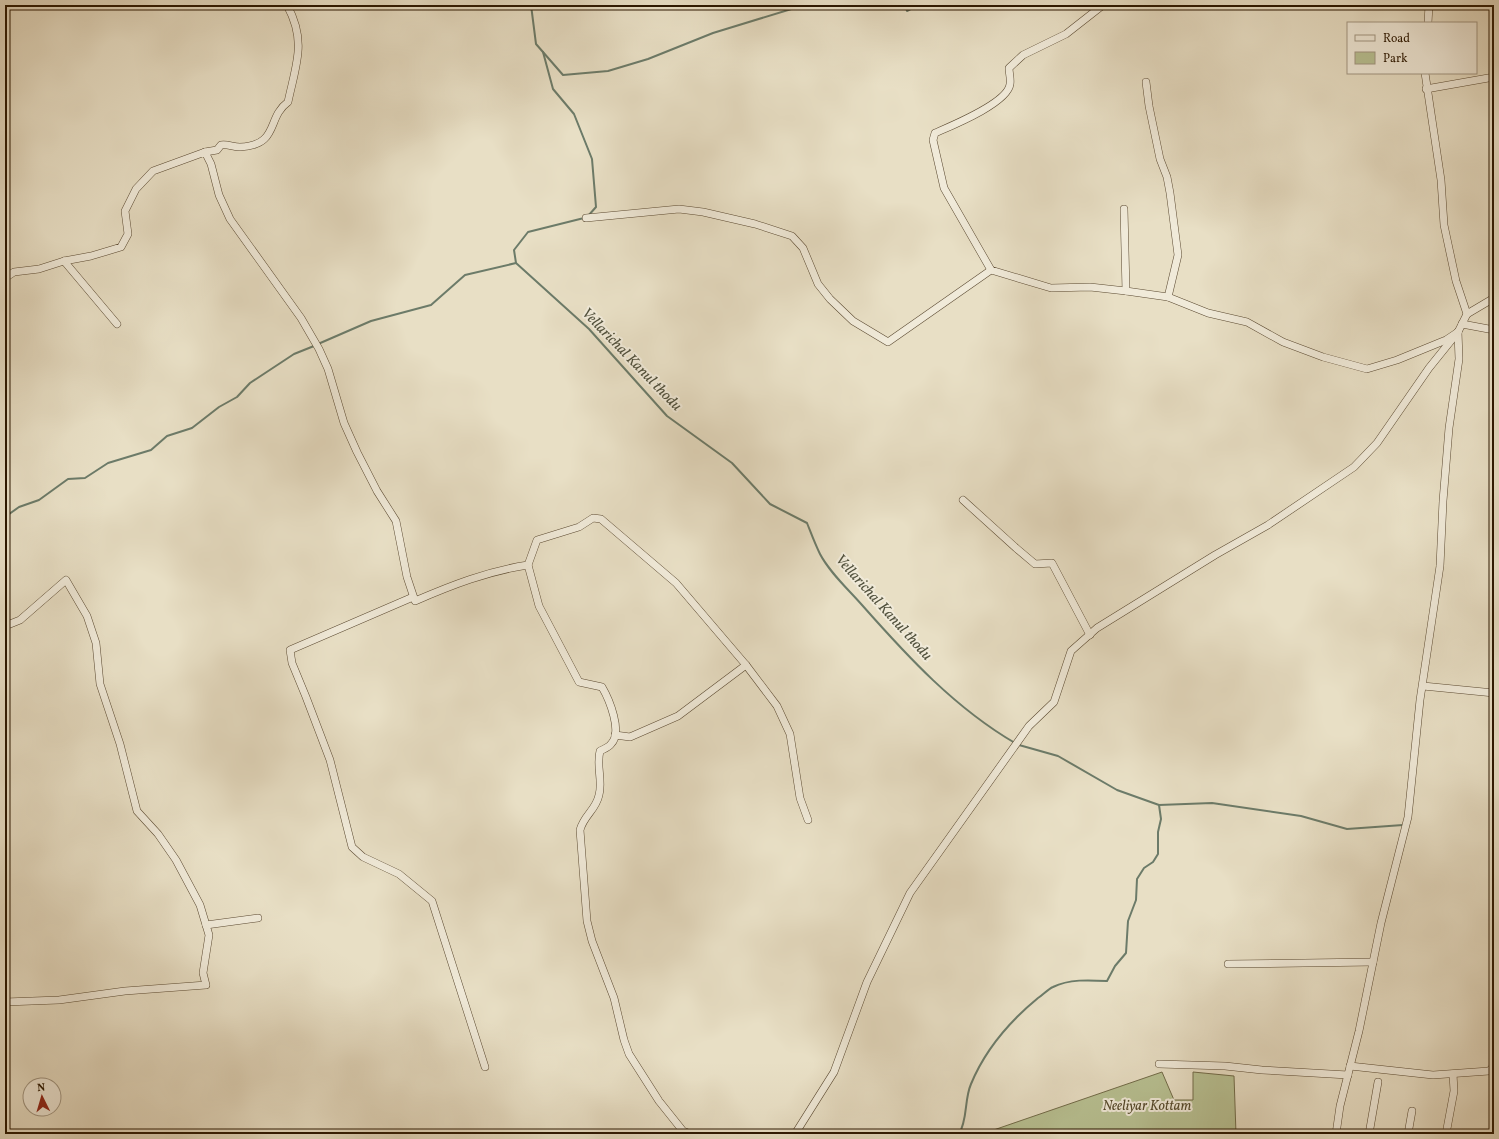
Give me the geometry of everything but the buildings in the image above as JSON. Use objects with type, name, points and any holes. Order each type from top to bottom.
[{"type":"street","points":[[5,278],[14,272],[39,269],[64,261],[91,256],[121,247],[128,234],[125,211],[136,189],[153,171],[205,152],[217,150],[221,145],[229,144],[239,147],[256,143],[270,136],[280,108],[288,102],[300,54],[299,42],[287,5]]},
{"type":"street","points":[[1103,5],[1066,34],[1023,55],[1009,68],[1010,84],[1006,93],[978,113],[935,133],[933,140],[944,188],[991,270],[1050,288],[1090,287],[1168,297],[1208,313],[1247,322],[1283,342],[1323,357],[1367,369],[1397,360],[1446,340],[1458,332]]},
{"type":"street","points":[[1428,22],[1429,5]]},
{"type":"street","points":[[1425,74],[1426,89],[1441,180],[1444,225],[1456,281],[1467,314]]},
{"type":"street","points":[[1426,89],[1494,77]]},
{"type":"street","points":[[1146,82],[1149,106],[1160,159],[1167,177],[1170,192],[1178,254],[1168,297]]},
{"type":"street","points":[[205,152],[211,164],[219,194],[230,219],[294,306],[319,349],[328,369],[344,423],[377,491],[396,521],[407,577],[415,601],[452,585],[484,574],[528,565]]},
{"type":"street","points":[[586,218],[679,209],[703,212],[755,224],[792,236],[803,248],[818,284],[830,299],[853,321],[888,342],[991,270]]},
{"type":"street","points":[[1124,209],[1126,291]]},
{"type":"street","points":[[64,261],[117,324]]},
{"type":"street","points":[[798,1133],[834,1072],[867,982],[910,893],[1029,726],[1054,702],[1071,651],[1097,628],[1215,555],[1268,525],[1354,467],[1377,443],[1429,368],[1458,332],[1467,314],[1494,298]]},
{"type":"street","points":[[1462,324],[1494,330]]},
{"type":"street","points":[[1336,1134],[1340,1106],[1374,962],[1381,923],[1408,817],[1423,686],[1440,566],[1443,500],[1449,428],[1459,359],[1458,332]]},
{"type":"street","points":[[964,500],[1035,564],[1052,563],[1090,635]]},
{"type":"street","points":[[690,1134],[684,1131],[659,1101],[629,1054],[608,980],[592,941],[587,921],[580,830],[583,819],[594,808],[600,794],[598,760],[600,751],[612,744],[615,735],[614,718],[609,699],[602,687],[579,682],[539,606],[528,565],[537,540],[579,527],[593,518],[601,520],[676,583],[746,665],[777,706],[790,734],[800,798],[808,820]]},
{"type":"street","points":[[5,626],[20,620],[66,580],[86,616],[96,643],[100,684],[120,744],[137,811],[158,834],[176,860],[200,905],[209,935],[203,973],[206,985],[125,991],[59,1000],[5,1002]]},
{"type":"street","points":[[413,597],[290,650],[292,663],[330,760],[352,847],[363,857],[399,874],[432,902],[485,1067]]},
{"type":"street","points":[[615,735],[630,737],[678,716],[746,665]]},
{"type":"street","points":[[1423,686],[1494,693]]},
{"type":"street","points":[[206,925],[258,918]]},
{"type":"street","points":[[1228,964],[1374,962]]},
{"type":"street","points":[[1159,1064],[1225,1066],[1262,1070],[1348,1075]]},
{"type":"street","points":[[1350,1066],[1433,1075],[1488,1071],[1494,1066]]},
{"type":"street","points":[[1446,1134],[1454,1091],[1453,1074]]},
{"type":"street","points":[[1369,1134],[1378,1082]]},
{"type":"street","points":[[1408,1134],[1412,1111]]},
{"type":"green space","name":"Neeliyar Kottam","points":[[1162,1072],[1174,1100],[1193,1100],[1193,1072],[1234,1076],[1236,1134],[982,1134]]},
{"type":"waterway","points":[[531,5],[536,44],[563,75],[608,71],[648,59],[713,33],[798,7],[811,5]]},
{"type":"waterway","points":[[905,5],[907,11],[918,5]]},
{"type":"waterway","name":"Vellarichal Kanul thodu","points":[[543,52],[553,89],[574,114],[592,159],[596,207],[588,216]]},
{"type":"waterway","name":"Vellarichal Kanul thodu","points":[[584,218],[528,232],[514,250],[516,263],[589,329],[667,416],[732,463],[770,504],[807,523],[820,554],[829,568],[897,644],[952,698],[972,714],[1015,743]]},
{"type":"waterway","points":[[318,344],[371,321],[431,305],[465,275],[516,263]]},
{"type":"waterway","points":[[5,517],[19,507],[39,500],[68,479],[85,478],[108,463],[151,450],[167,436],[192,428],[219,407],[237,397],[250,383],[294,354],[314,346]]},
{"type":"waterway","name":"Vellarichal Kanul thodu","points":[[1019,745],[1058,756],[1117,790],[1159,805],[1212,803],[1301,816],[1347,829],[1403,825]]},
{"type":"waterway","points":[[959,1134],[964,1122],[967,1096],[971,1084],[983,1059],[1008,1026],[1047,991],[1059,984],[1086,980],[1107,981],[1115,966],[1126,953],[1128,921],[1136,900],[1137,879],[1144,868],[1153,862],[1158,854],[1158,832],[1161,819],[1159,805]]}]
